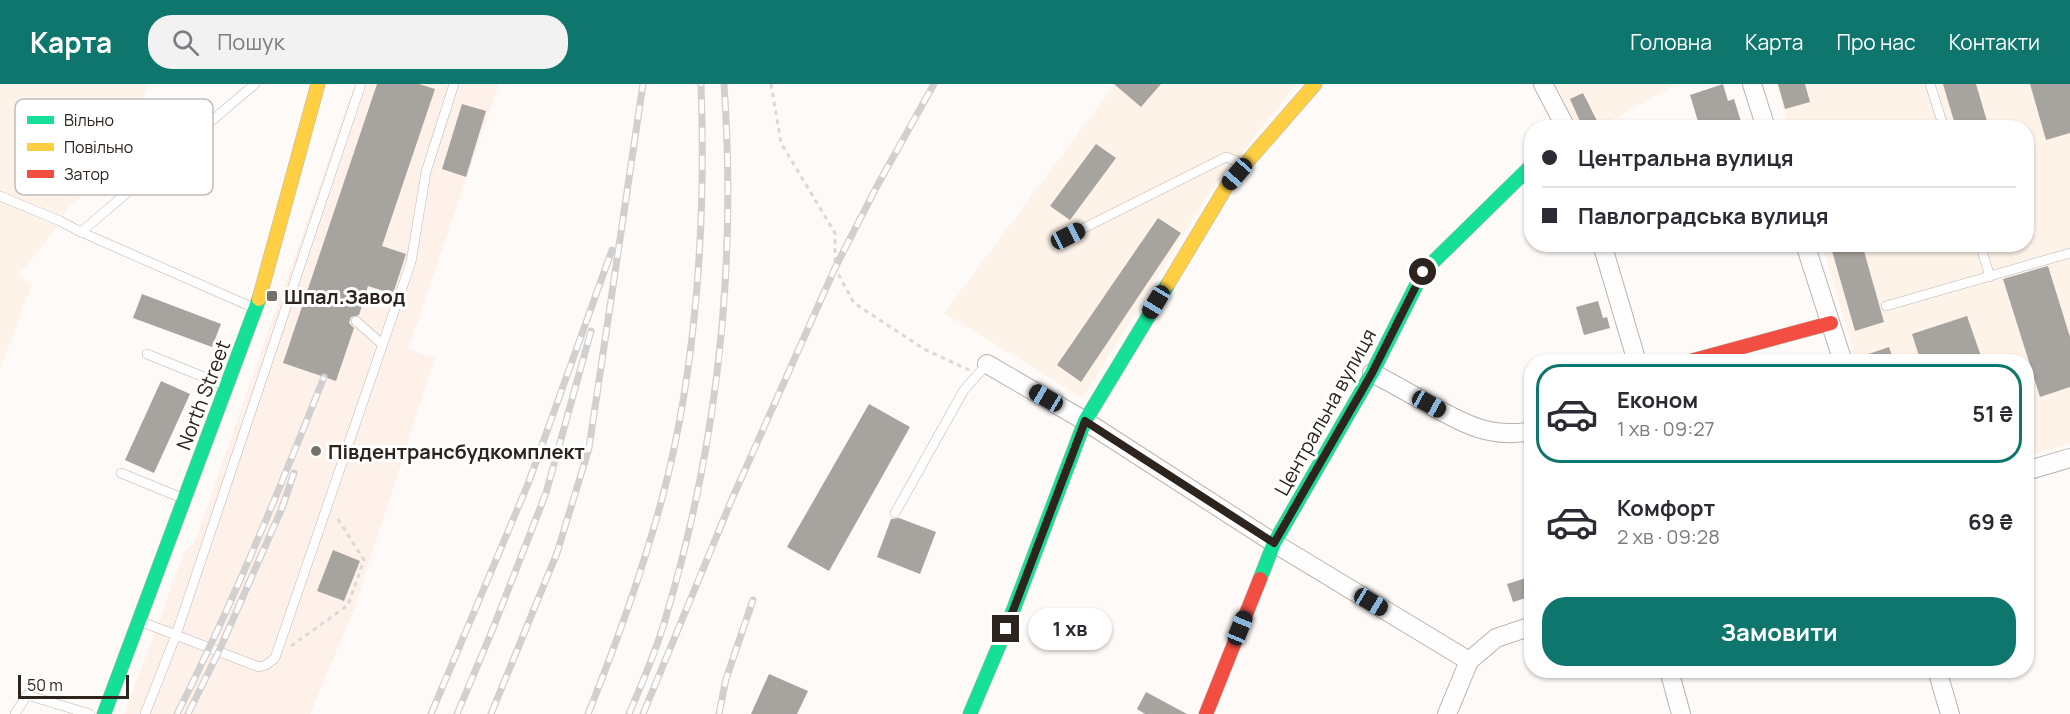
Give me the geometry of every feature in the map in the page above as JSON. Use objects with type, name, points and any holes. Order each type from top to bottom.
[{"type":"street","name":"North Street","points":[[104,714],[256,309],[318,84]]},
{"type":"street","points":[[970,714],[1006,629],[1085,421],[1228,184],[1315,84]]},
{"type":"street","points":[[1543,84],[1562,120]]},
{"type":"street","points":[[1752,84],[1764,120]]},
{"type":"street","name":"Центральна вулиця","points":[[1206,714],[1274,543],[1372,373],[1423,272],[1524,173]]},
{"type":"street","points":[[1604,252],[1635,354]]},
{"type":"street","points":[[1808,252],[1841,354]]},
{"type":"street","points":[[1716,354],[1831,322]]},
{"type":"street","points":[[983,369],[1085,421],[1274,543],[1469,661]]},
{"type":"street","points":[[1372,373],[1467,425],[1492,432],[1524,433]]},
{"type":"street","points":[[2034,469],[2070,458]]},
{"type":"street","points":[[1447,714],[1469,661],[1496,638],[1524,629]]},
{"type":"street","points":[[1671,678],[1681,714]]},
{"type":"street","points":[[1939,678],[1950,714]]},
{"type":"lane","points":[[213,119],[255,84]]},
{"type":"lane","points":[[145,714],[176,635],[361,84]]},
{"type":"lane","points":[[139,622],[259,667],[275,658],[411,262],[426,172],[454,84]]},
{"type":"lane","points":[[1930,84],[1941,120]]},
{"type":"lane","points":[[1068,236],[1226,157],[1245,165]]},
{"type":"lane","points":[[81,231],[124,195]]},
{"type":"lane","points":[[0,196],[256,309]]},
{"type":"lane","points":[[1982,252],[1990,277]]},
{"type":"lane","points":[[1886,306],[2070,253]]},
{"type":"lane","points":[[357,321],[382,344]]},
{"type":"lane","points":[[147,354],[228,387]]},
{"type":"lane","points":[[895,513],[964,390],[983,369]]},
{"type":"lane","points":[[121,472],[184,499]]},
{"type":"lane","points":[[15,714],[27,695],[90,714]]},
{"type":"path","points":[[771,84],[781,143],[835,233],[836,268],[854,303],[924,349],[983,369]]},
{"type":"path","points":[[275,658],[348,604],[364,560],[327,503]]},
{"type":"shaded area","points":[[0,84],[150,84],[142,99],[15,99],[15,195],[84,195],[68,207],[57,228],[18,275],[32,285],[0,369]]},
{"type":"shaded area","name":"Південтрансбудкомплект","points":[[355,84],[499,84],[408,349],[435,358],[354,609],[310,714],[124,714],[186,549],[194,544]]},
{"type":"shaded area","points":[[1115,84],[1297,84],[1209,193],[1083,398],[944,313]]},
{"type":"shaded area","points":[[1548,84],[1677,84],[1612,120],[1568,120]]},
{"type":"shaded area","points":[[1776,84],[2070,84],[2070,443],[2034,455],[2034,354],[1854,354],[1824,252],[2034,252],[2034,120],[1786,120]]},
{"type":"building","points":[[377,84],[419,84],[435,89],[382,246],[406,254],[393,294],[368,286],[359,315],[351,317],[349,323],[354,328],[336,381],[283,363]]},
{"type":"building","points":[[1114,84],[1161,84],[1141,107]]},
{"type":"building","points":[[1723,84],[1728,101],[1734,99],[1741,120],[1698,120],[1690,95]]},
{"type":"building","points":[[1778,84],[1805,84],[1810,102],[1785,109]]},
{"type":"building","points":[[1943,84],[1976,84],[1987,120],[1954,120]]},
{"type":"building","points":[[2030,84],[2070,84],[2070,133],[2046,140]]},
{"type":"building","points":[[1583,93],[1596,120],[1579,120],[1570,99]]},
{"type":"building","points":[[462,104],[486,111],[466,177],[442,169]]},
{"type":"building","points":[[1096,144],[1116,158],[1070,220],[1050,206]]},
{"type":"building","points":[[1158,218],[1181,233],[1081,382],[1057,365]]},
{"type":"building","points":[[1832,252],[1864,252],[1884,322],[1855,331]]},
{"type":"building","points":[[2048,266],[2070,337],[2070,387],[2040,397],[2034,378],[2034,354],[2027,354],[2003,279]]},
{"type":"building","points":[[142,294],[221,324],[212,347],[133,318]]},
{"type":"building","points":[[1598,301],[1603,318],[1607,317],[1610,328],[1584,335],[1576,307]]},
{"type":"building","points":[[1967,316],[1980,354],[1918,354],[1912,334]]},
{"type":"building","points":[[1889,347],[1891,354],[1869,354]]},
{"type":"building","points":[[161,381],[190,394],[154,473],[125,460]]},
{"type":"building","points":[[869,404],[910,427],[829,571],[787,547]]},
{"type":"building","points":[[899,518],[936,532],[920,574],[877,557],[891,519]]},
{"type":"building","points":[[333,550],[360,561],[344,601],[317,591]]},
{"type":"building","points":[[1524,579],[1524,599],[1513,602],[1507,584]]},
{"type":"building","points":[[769,674],[808,691],[797,714],[751,714]]},
{"type":"building","points":[[1146,692],[1187,714],[1145,714],[1137,709]]},
{"type":"railway","points":[[491,714],[557,553],[589,448],[643,84]]},
{"type":"railway","points":[[588,714],[647,551],[675,446],[697,291],[702,186],[701,84]]},
{"type":"railway","points":[[629,714],[665,620],[683,554],[710,422],[719,355],[728,221],[724,84]]},
{"type":"railway","points":[[643,714],[732,499],[835,268],[877,186],[934,84]]},
{"type":"railway","points":[[431,714],[528,484],[612,250]]},
{"type":"railway","points":[[457,714],[546,493],[591,331]]},
{"type":"railway","points":[[177,714],[254,547],[324,377]]},
{"type":"railway","points":[[188,714],[219,651],[282,508],[294,473]]},
{"type":"railway","points":[[719,714],[726,679],[753,600]]},
{"type":"traffic: fast","points":[[1260,579],[1274,543],[1372,373],[1423,272],[1524,173]]},
{"type":"traffic: fast","points":[[970,714],[1006,629],[1085,421],[1168,284]]},
{"type":"traffic: fast","points":[[104,714],[259,299]]},
{"type":"traffic: slow","points":[[259,299],[318,84]]},
{"type":"traffic: slow","points":[[1168,284],[1228,184],[1315,84]]},
{"type":"traffic: jam","points":[[1717,354],[1831,323]]},
{"type":"traffic: jam","points":[[1206,714],[1260,579]]},
{"type":"place","name":"Шпал.Завод","points":[[272,296]]},
{"type":"place","name":"Південтрансбудкомплект","points":[[316,451]]},
{"type":"route","points":[[1006,629],[1085,421],[1274,543],[1372,373],[1423,272]]}]
